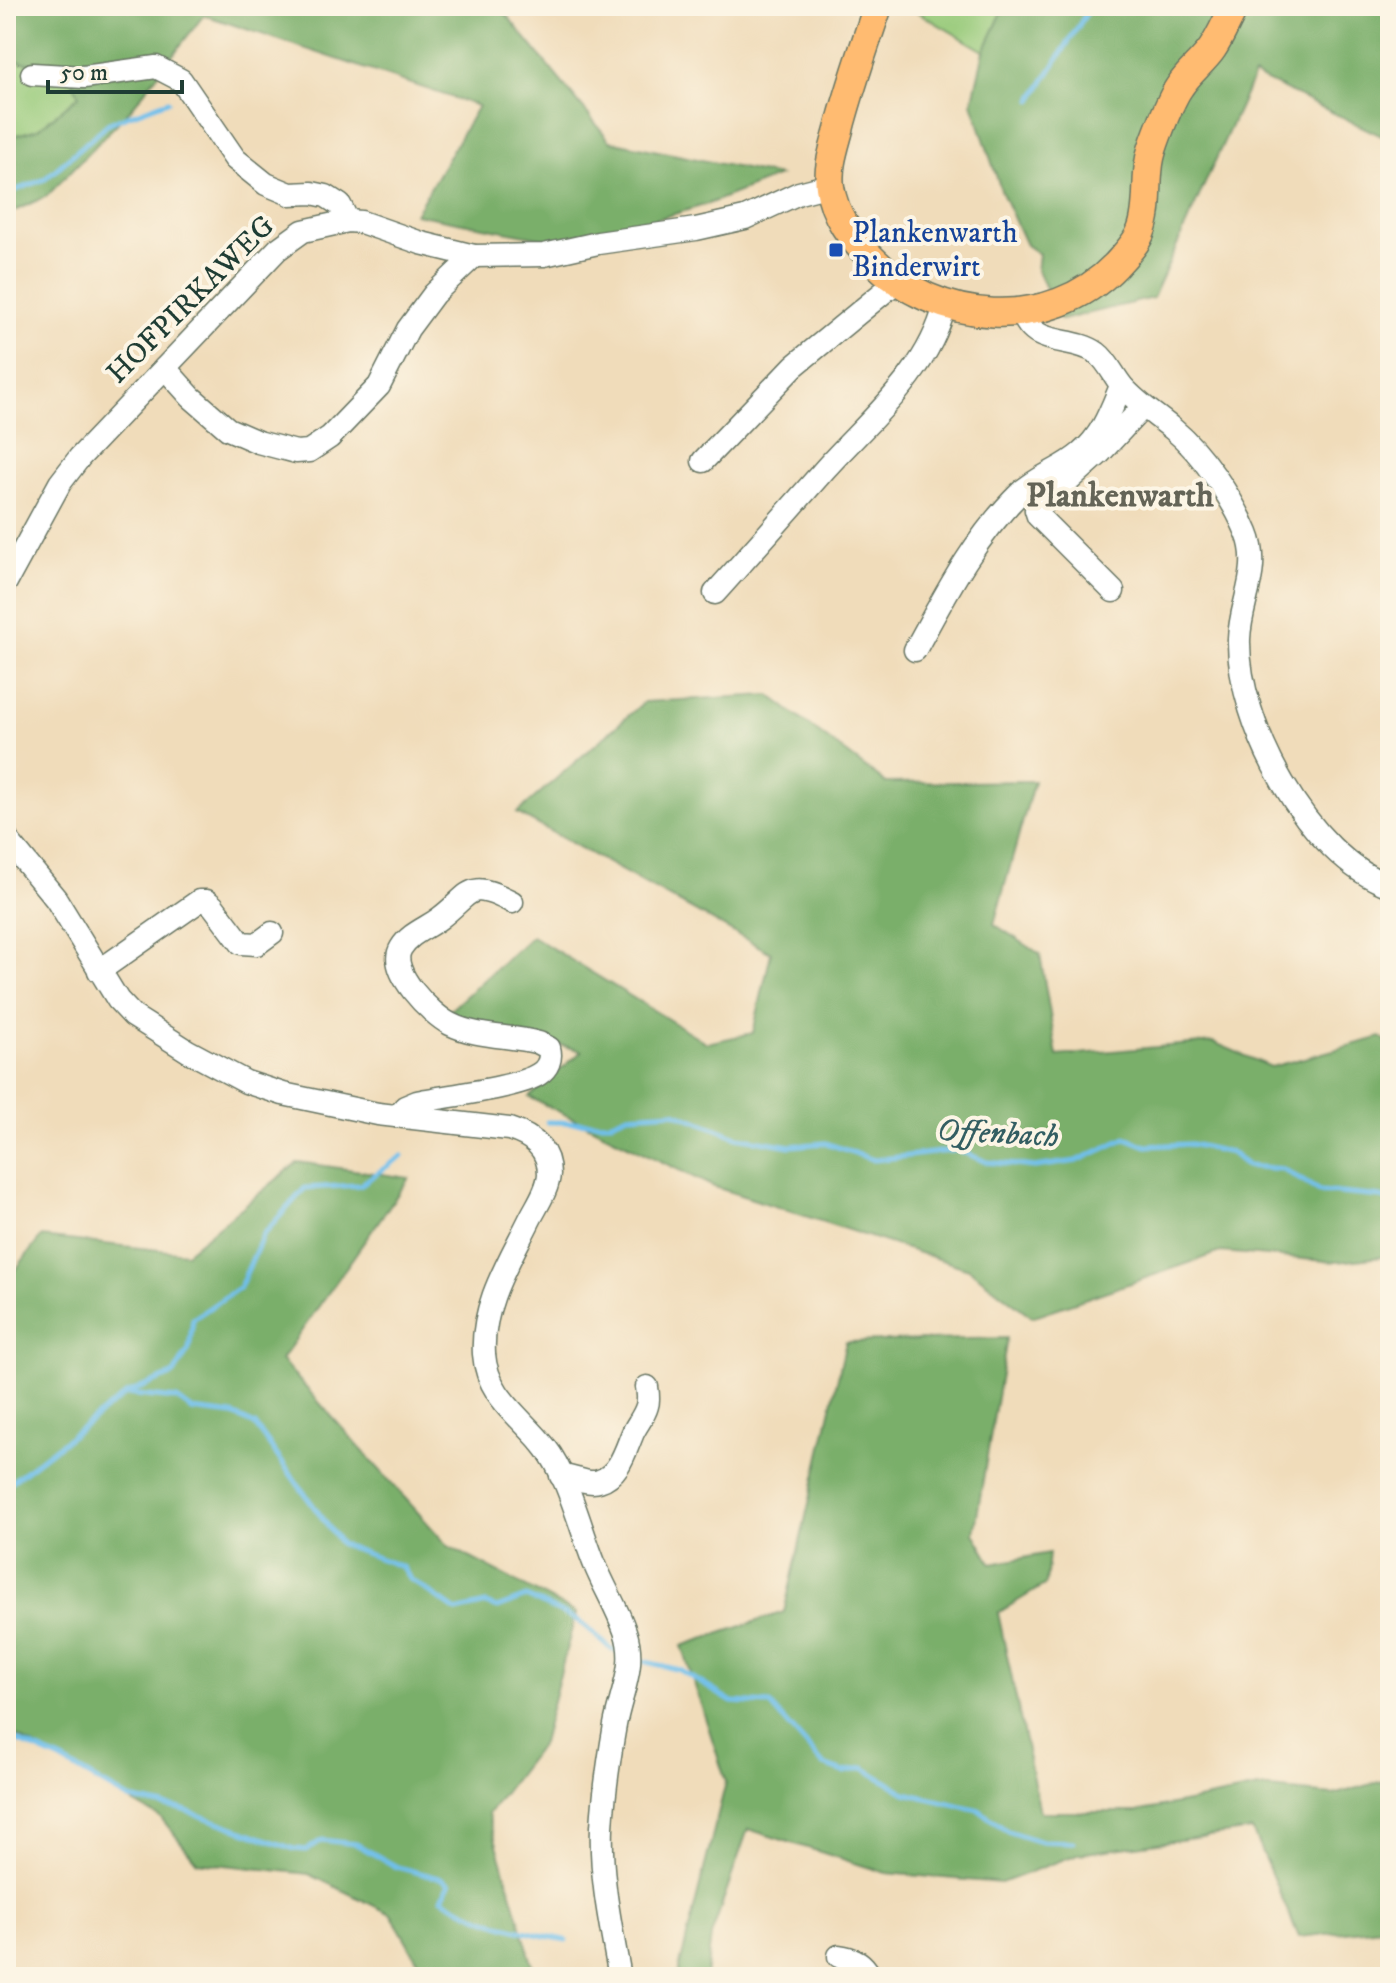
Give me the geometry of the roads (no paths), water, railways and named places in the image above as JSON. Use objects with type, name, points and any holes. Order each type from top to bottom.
[{"type":"main road","points":[[878,6],[854,75],[831,158],[830,185],[834,205],[851,236],[896,282],[926,299],[945,305],[974,311],[1022,312],[1085,290],[1115,266],[1132,246],[1142,230],[1150,157],[1179,87],[1212,49],[1235,6]]},
{"type":"street","points":[[32,74],[84,77],[156,67],[181,80],[235,159],[266,184],[290,194],[326,196],[340,205],[348,221]]},
{"type":"street","name":"HOFPIRKAWEG","points":[[6,582],[60,483],[80,457],[278,249],[303,231],[348,221],[361,222],[421,243],[474,256],[544,255],[745,218],[799,193],[830,185]]},
{"type":"street","points":[[165,368],[228,429],[283,449],[309,451],[330,437],[379,386],[408,329],[434,294],[474,256]]},
{"type":"street","points":[[703,461],[794,366],[896,282]]},
{"type":"street","points":[[715,593],[897,393],[929,347],[945,305]]},
{"type":"street","points":[[1022,312],[1025,322],[1038,335],[1096,353],[1121,386],[1190,446],[1236,510],[1247,533],[1253,563],[1239,642],[1251,713],[1271,761],[1322,837],[1364,874],[1390,886]]},
{"type":"street","points":[[915,650],[972,550],[1021,492],[1081,453],[1100,434],[1121,386]]},
{"type":"street","points":[[1113,591],[1038,516],[1036,510],[1100,453],[1143,407]]},
{"type":"street","points":[[6,838],[56,899],[118,1000],[133,1016],[188,1051],[246,1082],[283,1094],[397,1116],[509,1129],[528,1135],[542,1149],[547,1161],[548,1185],[499,1280],[486,1318],[483,1341],[485,1367],[494,1389],[547,1448],[561,1476],[595,1567],[625,1631],[630,1652],[629,1675],[611,1748],[602,1829],[602,1879],[620,1977]]},
{"type":"street","points":[[397,1116],[405,1107],[417,1102],[522,1081],[539,1074],[548,1065],[551,1056],[549,1048],[539,1043],[465,1031],[447,1023],[414,992],[398,963],[399,950],[407,941],[473,891],[487,889],[512,902]]},
{"type":"street","points":[[99,971],[199,901],[207,901],[213,906],[241,943],[257,944],[272,933]]},
{"type":"street","points":[[561,1476],[600,1481],[616,1468],[627,1453],[647,1408],[647,1387]]},
{"type":"street","points":[[839,1956],[863,1965],[867,1971],[866,1977]]},
{"type":"waterway","points":[[1032,100],[1091,6]]},
{"type":"waterway","points":[[6,194],[45,179],[109,123],[168,101]]},
{"type":"waterway","name":"Offenbach","points":[[547,1122],[609,1123],[628,1115],[674,1112],[737,1137],[790,1146],[826,1143],[874,1160],[958,1150],[987,1162],[1035,1167],[1077,1161],[1126,1138],[1146,1146],[1191,1144],[1232,1153],[1247,1166],[1283,1169],[1319,1191],[1381,1197],[1390,1201]]},
{"type":"waterway","name":"Offenbach","points":[[6,1486],[126,1394],[174,1374],[189,1349],[193,1319],[240,1287],[263,1235],[305,1188],[360,1185],[402,1156]]},
{"type":"waterway","points":[[126,1394],[177,1399],[192,1410],[233,1415],[255,1425],[341,1544],[402,1567],[410,1579],[456,1611],[486,1604],[497,1608],[526,1597],[578,1620],[621,1654]]},
{"type":"waterway","points":[[638,1660],[680,1670],[732,1702],[770,1704],[824,1765],[844,1772],[864,1768],[905,1793],[979,1810],[1007,1831],[1038,1841],[1073,1842]]},
{"type":"waterway","points":[[6,1736],[61,1760],[129,1799],[181,1809],[294,1849],[307,1850],[322,1840],[356,1844],[397,1867],[443,1879],[450,1884],[442,1898],[471,1914],[517,1930],[566,1940]]},
{"type":"place","name":"Plankenwarth Binderwirt","points":[[836,250]]},
{"type":"district","name":"Plankenwarth","points":[[1120,496]]}]
